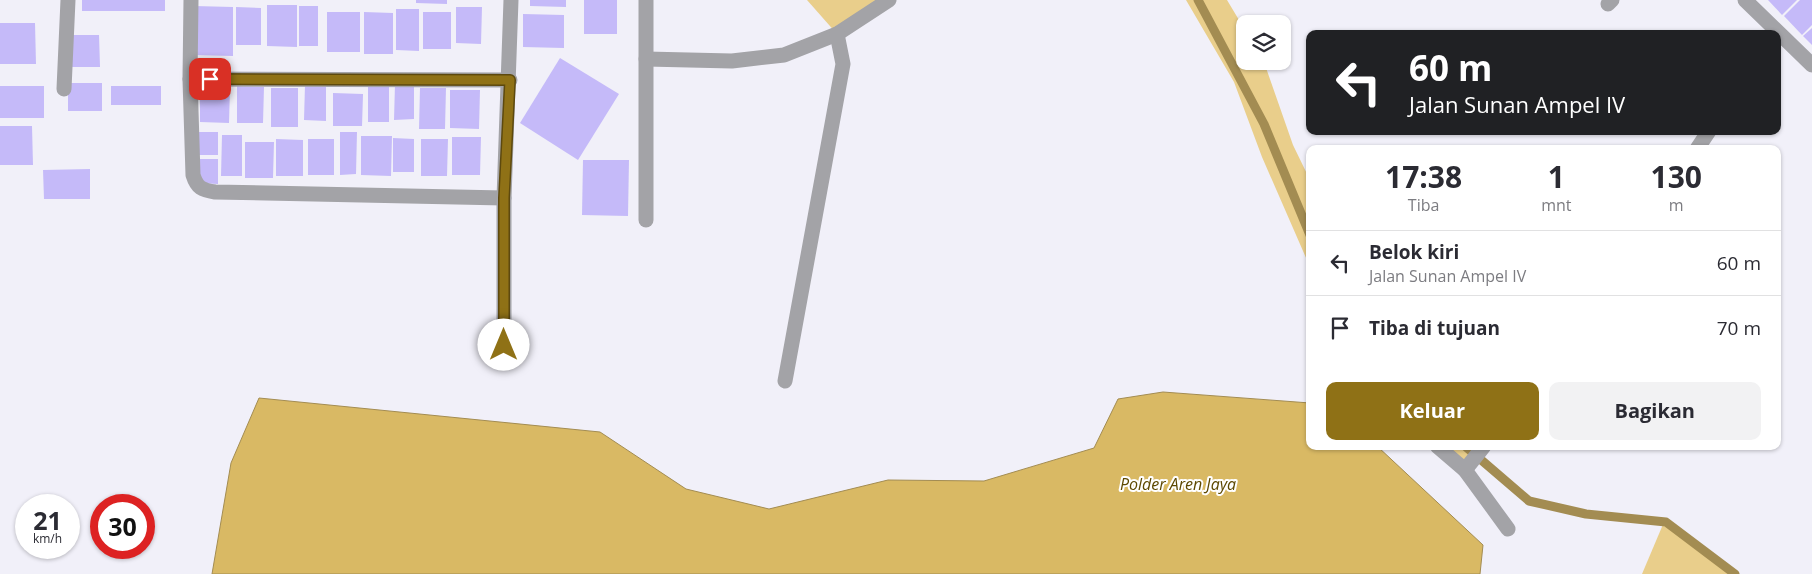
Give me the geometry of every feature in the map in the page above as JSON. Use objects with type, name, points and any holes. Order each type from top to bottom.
[{"type":"street","points":[[64,90],[68,0]]},
{"type":"street","points":[[191,0],[190,79],[193,175],[197,186],[204,191],[504,198]]},
{"type":"street","points":[[504,345],[504,198],[510,80],[511,0]]},
{"type":"street","points":[[646,0],[646,220]]},
{"type":"street","points":[[646,59],[732,61],[784,55],[837,34],[889,0]]},
{"type":"street","points":[[1745,0],[1774,30]]},
{"type":"street","points":[[785,381],[842,64],[837,34]]},
{"type":"street","points":[[1781,37],[1812,65]]},
{"type":"street","points":[[190,79],[510,80]]},
{"type":"street","points":[[1444,450],[1468,465],[1508,529]]},
{"type":"street","points":[[1468,465],[1481,450]]},
{"type":"shaded area","points":[[807,0],[889,0],[837,34]]},
{"type":"shaded area","points":[[1186,0],[1227,0],[1236,15],[1236,70],[1267,70],[1293,145],[1306,172],[1306,258],[1262,157],[1234,82]]},
{"type":"shaded area","points":[[1442,450],[1481,450],[1465,470]]},
{"type":"shaded area","points":[[1664,522],[1735,574],[1642,574]]},
{"type":"water","name":"Polder Aren Jaya","points":[[1163,392],[1306,403],[1306,450],[1381,450],[1483,545],[1480,574],[212,574],[231,463],[259,398],[600,432],[686,489],[769,509],[888,480],[984,481],[1094,448],[1118,399]]},
{"type":"building","points":[[82,0],[165,0],[165,11],[82,11]]},
{"type":"building","points":[[416,0],[447,0],[447,4],[416,3]]},
{"type":"building","points":[[530,0],[566,0],[566,7],[530,6]]},
{"type":"building","points":[[584,0],[617,0],[617,34],[584,34]]},
{"type":"building","points":[[1768,0],[1797,0],[1782,15]]},
{"type":"building","points":[[1800,0],[1812,0],[1812,25],[1802,35],[1784,16]]},
{"type":"building","points":[[267,5],[297,5],[297,47],[267,46]]},
{"type":"building","points":[[194,6],[233,7],[233,56],[193,55]]},
{"type":"building","points":[[299,6],[318,6],[318,46],[299,46]]},
{"type":"building","points":[[236,7],[261,8],[261,45],[236,45]]},
{"type":"building","points":[[456,7],[482,7],[481,44],[456,43]]},
{"type":"building","points":[[396,9],[419,9],[419,51],[396,50]]},
{"type":"building","points":[[327,12],[360,12],[360,52],[327,52]]},
{"type":"building","points":[[364,12],[393,13],[393,54],[364,54]]},
{"type":"building","points":[[423,12],[451,12],[451,49],[423,49]]},
{"type":"building","points":[[523,14],[564,15],[564,48],[523,47]]},
{"type":"building","points":[[0,23],[35,23],[36,64],[0,64]]},
{"type":"building","points":[[1812,28],[1812,45],[1803,36]]},
{"type":"building","points":[[67,35],[99,35],[100,67],[68,67]]},
{"type":"building","points":[[560,58],[619,94],[578,160],[520,123]]},
{"type":"building","points":[[68,83],[102,83],[102,111],[68,111]]},
{"type":"building","points":[[395,84],[414,84],[414,119],[394,120]]},
{"type":"building","points":[[305,85],[326,85],[326,121],[304,120]]},
{"type":"building","points":[[0,86],[44,86],[44,118],[0,118]]},
{"type":"building","points":[[111,86],[161,86],[161,105],[111,105]]},
{"type":"building","points":[[237,86],[264,87],[263,123],[237,123]]},
{"type":"building","points":[[368,86],[389,86],[389,122],[368,122]]},
{"type":"building","points":[[200,88],[230,88],[229,123],[200,122]]},
{"type":"building","points":[[271,88],[298,88],[298,127],[271,127]]},
{"type":"building","points":[[420,88],[446,88],[445,129],[419,129]]},
{"type":"building","points":[[450,90],[480,90],[479,129],[450,128]]},
{"type":"building","points":[[333,93],[363,94],[362,126],[333,126]]},
{"type":"building","points":[[0,126],[32,126],[33,165],[0,165]]},
{"type":"building","points":[[195,132],[218,132],[218,155],[195,155]]},
{"type":"building","points":[[340,132],[357,132],[356,174],[340,175]]},
{"type":"building","points":[[222,135],[242,135],[242,176],[221,176]]},
{"type":"building","points":[[361,136],[392,136],[391,176],[361,175]]},
{"type":"building","points":[[452,137],[481,137],[480,175],[452,175]]},
{"type":"building","points":[[393,138],[414,139],[414,172],[393,172]]},
{"type":"building","points":[[276,139],[303,140],[303,176],[276,176]]},
{"type":"building","points":[[308,139],[334,139],[334,175],[308,175]]},
{"type":"building","points":[[421,139],[448,139],[447,176],[421,176]]},
{"type":"building","points":[[245,142],[274,142],[273,178],[245,178]]},
{"type":"building","points":[[198,159],[218,159],[218,184],[197,183]]},
{"type":"building","points":[[583,160],[629,160],[628,216],[582,215]]},
{"type":"building","points":[[90,169],[90,199],[44,199],[43,170]]},
{"type":"waterway","points":[[1198,0],[1264,124],[1306,225]]},
{"type":"waterway","points":[[1470,450],[1529,501],[1586,514],[1666,522],[1735,574]]},
{"type":"route","points":[[210,79],[510,80],[504,198],[504,345]]}]
